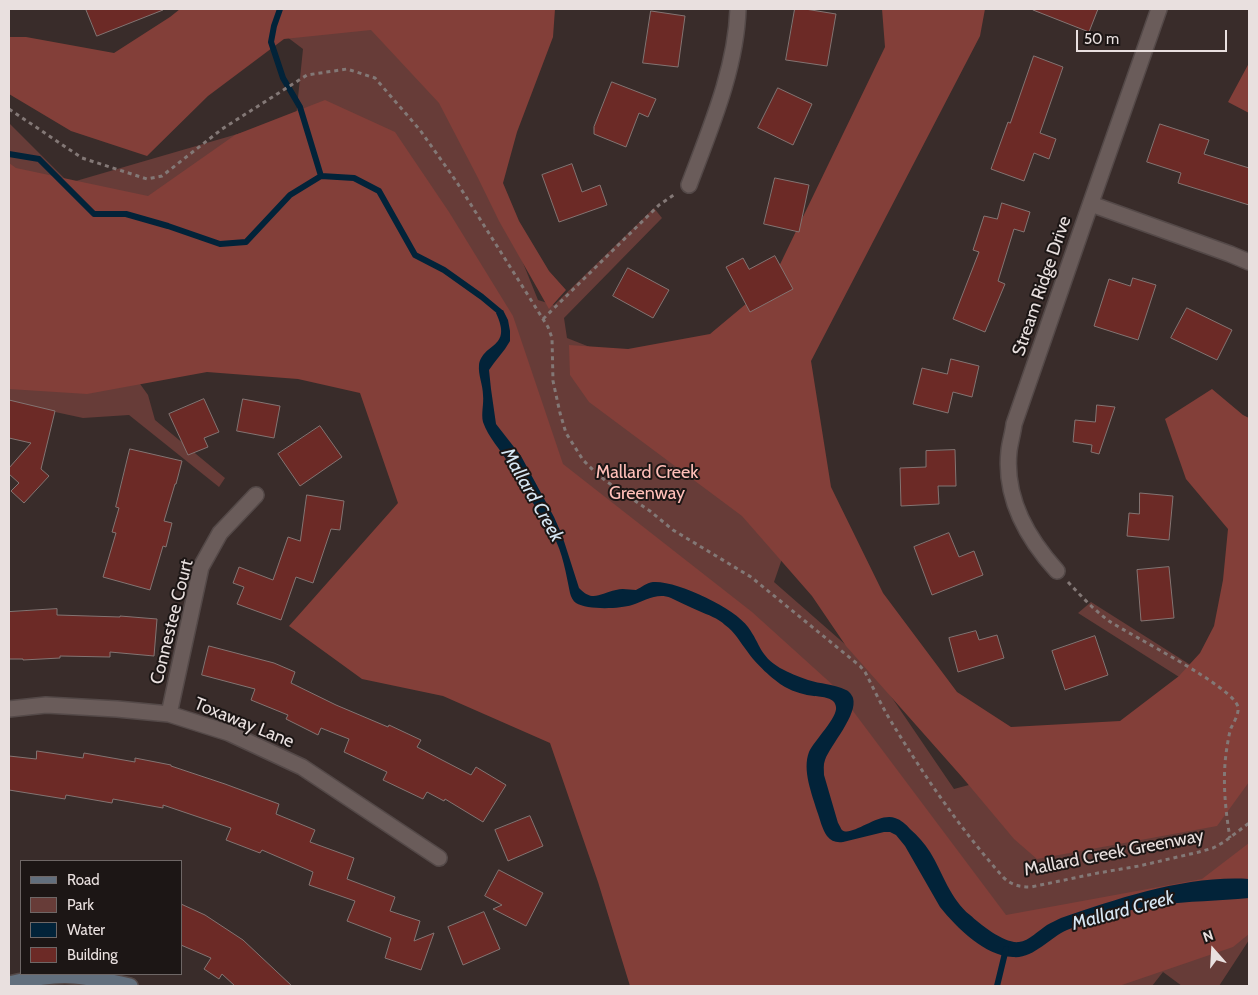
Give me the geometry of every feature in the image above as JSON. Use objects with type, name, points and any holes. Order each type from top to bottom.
[{"type":"main road","points":[[9,984],[37,978],[74,976],[130,986]]},
{"type":"street","points":[[689,185],[724,90],[732,58],[738,9]]},
{"type":"street","name":"Stream Ridge Drive","points":[[1057,571],[1035,544],[1019,516],[1009,480],[1009,451],[1014,424],[1159,9]]},
{"type":"street","points":[[1091,204],[1249,262]]},
{"type":"street","name":"Connestee Court","points":[[168,714],[202,567],[220,533],[256,495]]},
{"type":"street","name":"Toxaway Lane","points":[[9,709],[46,705],[168,714],[228,734],[302,767],[439,858]]},
{"type":"path","name":"Mallard Creek Greenway","points":[[9,109],[82,158],[147,179],[162,176],[222,129],[307,75],[347,69],[374,78],[420,130],[456,181],[543,319],[550,333],[553,381],[562,419],[566,433],[583,460],[606,481],[650,511],[673,530],[751,577],[860,666],[929,781],[961,827],[1010,883],[1017,886],[1031,887],[1199,852],[1213,848],[1249,823]]},
{"type":"path","points":[[543,319],[658,205],[689,185]]},
{"type":"path","points":[[1057,571],[1108,620],[1205,677],[1228,695],[1237,705],[1229,738],[1226,765],[1226,804],[1230,838]]},
{"type":"green space","name":"Mallard Creek Greenway","points":[[250,9],[462,9],[469,129],[538,300],[554,305],[654,208],[662,218],[564,318],[567,338],[823,439],[774,582],[871,667],[954,789],[1236,713],[1078,613],[1091,602],[1219,683],[1249,681],[1249,940],[1219,986],[1182,986],[1163,972],[1152,986],[1054,986],[1038,952],[482,413],[75,293],[148,395],[155,420],[225,478],[219,487],[129,415],[83,418],[9,402],[9,123],[69,183],[296,117],[303,49]]},
{"type":"shaded area","points":[[180,9],[555,9],[553,37],[517,132],[503,183],[519,221],[549,271],[566,290],[549,309],[499,221],[439,103],[371,30],[284,39],[208,96],[147,156],[71,131],[9,94],[9,37],[26,37],[114,53]]},
{"type":"shaded area","points":[[882,9],[985,9],[980,36],[811,361],[831,487],[883,593],[957,692],[1011,727],[1120,721],[1179,676],[1200,653],[1214,626],[1223,580],[1228,529],[1186,479],[1165,419],[1212,389],[1249,418],[1249,782],[1217,826],[1037,859],[1014,839],[846,646],[812,596],[742,516],[589,402],[570,375],[569,345],[628,349],[710,334],[771,283],[885,47]]},
{"type":"shaded area","points":[[1249,63],[1249,113],[1228,102]]},
{"type":"shaded area","points":[[325,100],[395,132],[449,212],[513,316],[563,464],[752,612],[835,687],[1006,915],[1202,879],[1249,843],[1249,934],[1233,947],[1119,986],[630,986],[598,882],[550,743],[443,696],[362,679],[289,626],[398,503],[360,393],[298,379],[207,372],[87,394],[9,389],[9,163],[16,168],[148,196],[235,135]]},
{"type":"water","points":[[503,310],[508,320],[510,341],[489,370],[496,424],[521,456],[554,517],[562,535],[579,588],[584,593],[593,596],[619,589],[636,590],[653,582],[690,590],[718,604],[741,620],[748,627],[768,659],[780,668],[805,679],[837,686],[849,692],[853,698],[852,713],[828,753],[824,766],[824,775],[838,823],[842,830],[846,832],[852,831],[881,818],[895,818],[901,821],[907,825],[928,849],[952,894],[963,909],[993,933],[1013,942],[1026,940],[1047,925],[1061,918],[1130,896],[1178,884],[1226,879],[1249,879],[1249,898],[1169,904],[1123,912],[1067,930],[1027,955],[1013,957],[992,952],[972,939],[955,924],[940,907],[905,846],[896,835],[884,832],[843,842],[836,842],[830,839],[824,830],[817,811],[807,774],[807,759],[809,752],[830,723],[836,711],[835,704],[831,699],[811,696],[785,687],[759,666],[729,628],[713,617],[666,596],[651,598],[632,605],[611,608],[588,607],[576,603],[572,599],[562,556],[551,531],[491,438],[483,422],[483,391],[479,365],[486,352],[499,339],[501,333],[496,313]]},
{"type":"building","points":[[86,9],[163,9],[163,10],[97,36]]},
{"type":"building","points":[[795,9],[836,14],[827,66],[786,60]]},
{"type":"building","points":[[1033,9],[1098,9],[1089,32]]},
{"type":"building","points":[[651,11],[685,16],[678,67],[643,63]]},
{"type":"building","points":[[1034,56],[1063,67],[1040,133],[1056,139],[1049,159],[1034,153],[1024,181],[991,169]]},
{"type":"building","points":[[612,82],[656,99],[648,117],[639,113],[626,147],[594,134],[594,127]]},
{"type":"building","points":[[778,88],[812,104],[793,145],[758,128]]},
{"type":"building","points":[[1160,124],[1209,140],[1204,154],[1249,168],[1249,205],[1178,183],[1181,173],[1147,162]]},
{"type":"building","points":[[572,164],[582,192],[600,185],[607,205],[559,222],[542,175]]},
{"type":"building","points":[[775,178],[809,185],[799,232],[764,224]]},
{"type":"building","points":[[1002,203],[1030,212],[1024,232],[1014,229],[998,281],[1005,284],[985,332],[953,319],[979,252],[973,250],[984,216],[997,219]]},
{"type":"building","points":[[775,256],[793,289],[750,312],[726,267],[743,258],[749,269]]},
{"type":"building","points":[[628,268],[669,290],[653,318],[613,296]]},
{"type":"building","points":[[1133,278],[1156,285],[1138,340],[1094,326],[1109,279],[1130,286]]},
{"type":"building","points":[[1187,308],[1232,330],[1217,360],[1171,338]]},
{"type":"building","points":[[951,359],[979,366],[972,397],[953,392],[948,413],[913,404],[922,368],[947,374]]},
{"type":"building","points":[[204,399],[219,432],[204,438],[208,447],[188,455],[169,414]]},
{"type":"building","points":[[243,399],[280,406],[274,438],[237,431]]},
{"type":"building","points":[[9,400],[55,411],[41,469],[49,476],[24,503],[11,491],[19,483],[9,474],[9,468],[31,443],[9,438]]},
{"type":"building","points":[[1097,405],[1115,407],[1099,454],[1091,452],[1092,445],[1073,442],[1075,420],[1095,422]]},
{"type":"building","points":[[320,426],[342,457],[300,486],[278,454]]},
{"type":"building","points":[[130,449],[182,461],[164,521],[172,523],[166,547],[163,546],[150,590],[103,577],[116,533],[112,532],[119,508],[116,507]]},
{"type":"building","points":[[955,450],[956,486],[938,486],[939,504],[901,506],[900,468],[926,467],[926,451]]},
{"type":"building","points":[[1140,493],[1173,496],[1169,540],[1127,536],[1129,513],[1139,514]]},
{"type":"building","points":[[307,495],[344,501],[340,530],[331,529],[313,583],[296,577],[281,620],[237,604],[244,587],[233,583],[239,567],[273,580],[288,537],[300,541]]},
{"type":"building","points":[[949,533],[959,557],[974,551],[983,575],[932,595],[914,547]]},
{"type":"building","points":[[1169,567],[1174,618],[1141,621],[1137,570]]},
{"type":"building","points":[[57,609],[57,615],[120,616],[157,619],[154,656],[110,652],[110,657],[60,656],[60,658],[9,659],[9,612]]},
{"type":"building","points":[[976,631],[979,640],[997,635],[1004,658],[958,672],[949,638]]},
{"type":"building","points":[[1095,636],[1108,675],[1065,690],[1052,651]]},
{"type":"building","points":[[209,646],[274,663],[295,672],[291,683],[336,705],[388,727],[389,725],[421,740],[417,747],[471,775],[476,767],[506,785],[483,822],[445,799],[444,801],[427,792],[423,799],[383,780],[387,772],[344,752],[349,739],[321,728],[318,735],[286,719],[288,715],[251,700],[255,689],[202,675]]},
{"type":"building","points":[[37,751],[83,758],[84,753],[135,762],[135,758],[171,765],[279,804],[276,814],[315,830],[310,842],[354,858],[347,879],[395,897],[390,911],[420,921],[414,941],[434,933],[421,970],[385,958],[391,938],[347,921],[355,901],[309,885],[313,872],[262,850],[260,853],[226,840],[231,828],[163,805],[163,808],[113,799],[112,803],[66,795],[65,799],[9,790],[9,756],[36,759]]},
{"type":"building","points":[[530,816],[543,846],[508,861],[495,830]]},
{"type":"building","points":[[499,870],[543,893],[526,926],[493,909],[502,905],[485,896]]},
{"type":"building","points":[[182,904],[205,915],[243,940],[292,986],[235,986],[222,974],[219,979],[204,969],[211,958],[182,945]]},
{"type":"building","points":[[484,912],[500,949],[463,965],[448,927]]},
{"type":"waterway","points":[[280,9],[271,42],[283,78],[300,107],[321,176]]},
{"type":"waterway","name":"Mallard Creek","points":[[9,154],[39,159],[94,214],[126,214],[220,244],[246,242],[290,195],[321,176],[354,178],[379,191],[415,255],[444,270],[482,297],[500,312],[503,320]]},
{"type":"waterway","points":[[997,986],[1006,949]]}]
